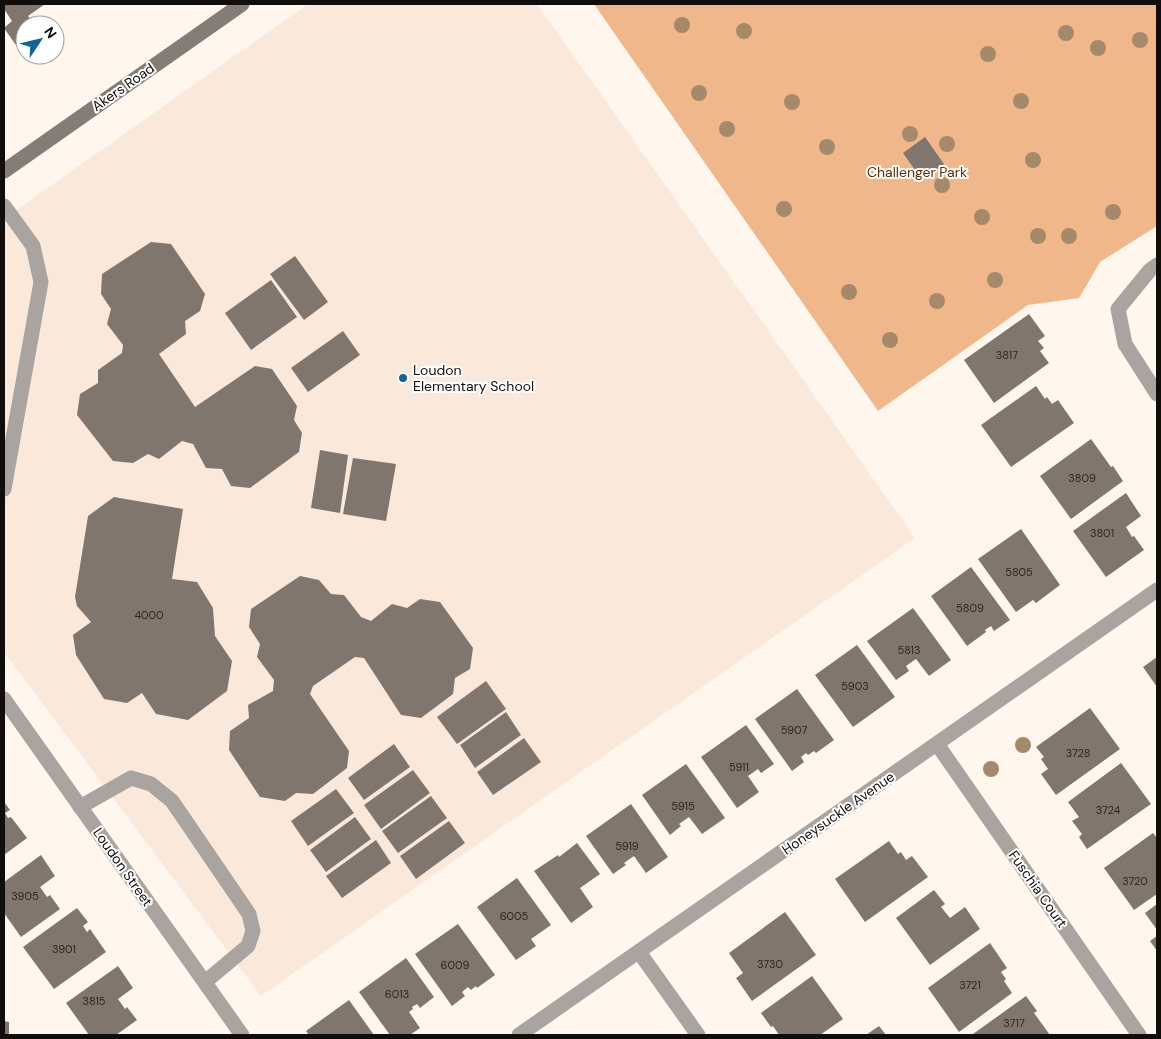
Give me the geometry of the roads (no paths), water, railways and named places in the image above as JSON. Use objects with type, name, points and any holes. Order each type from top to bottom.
[{"type":"street","name":"Akers Road","points":[[4,171],[242,4]]},
{"type":"street","points":[[4,206],[33,246],[40,282],[4,489]]},
{"type":"street","points":[[1157,265],[1150,270],[1118,309],[1125,344],[1157,394]]},
{"type":"street","name":"Honeysuckle Avenue","points":[[519,1035],[1157,590]]},
{"type":"street","name":"Loudon Street","points":[[4,699],[242,1035]]},
{"type":"street","name":"Fuschia Court","points":[[937,744],[1139,1035]]},
{"type":"street","points":[[80,806],[131,778],[152,784],[172,801],[249,914],[253,930],[248,946],[205,982]]},
{"type":"street","points":[[639,952],[698,1035]]},
{"type":"place","name":"Loudon Elementary School","points":[[403,378]]},
{"type":"park label","name":"Challenger Park","points":[[917,172]]}]
